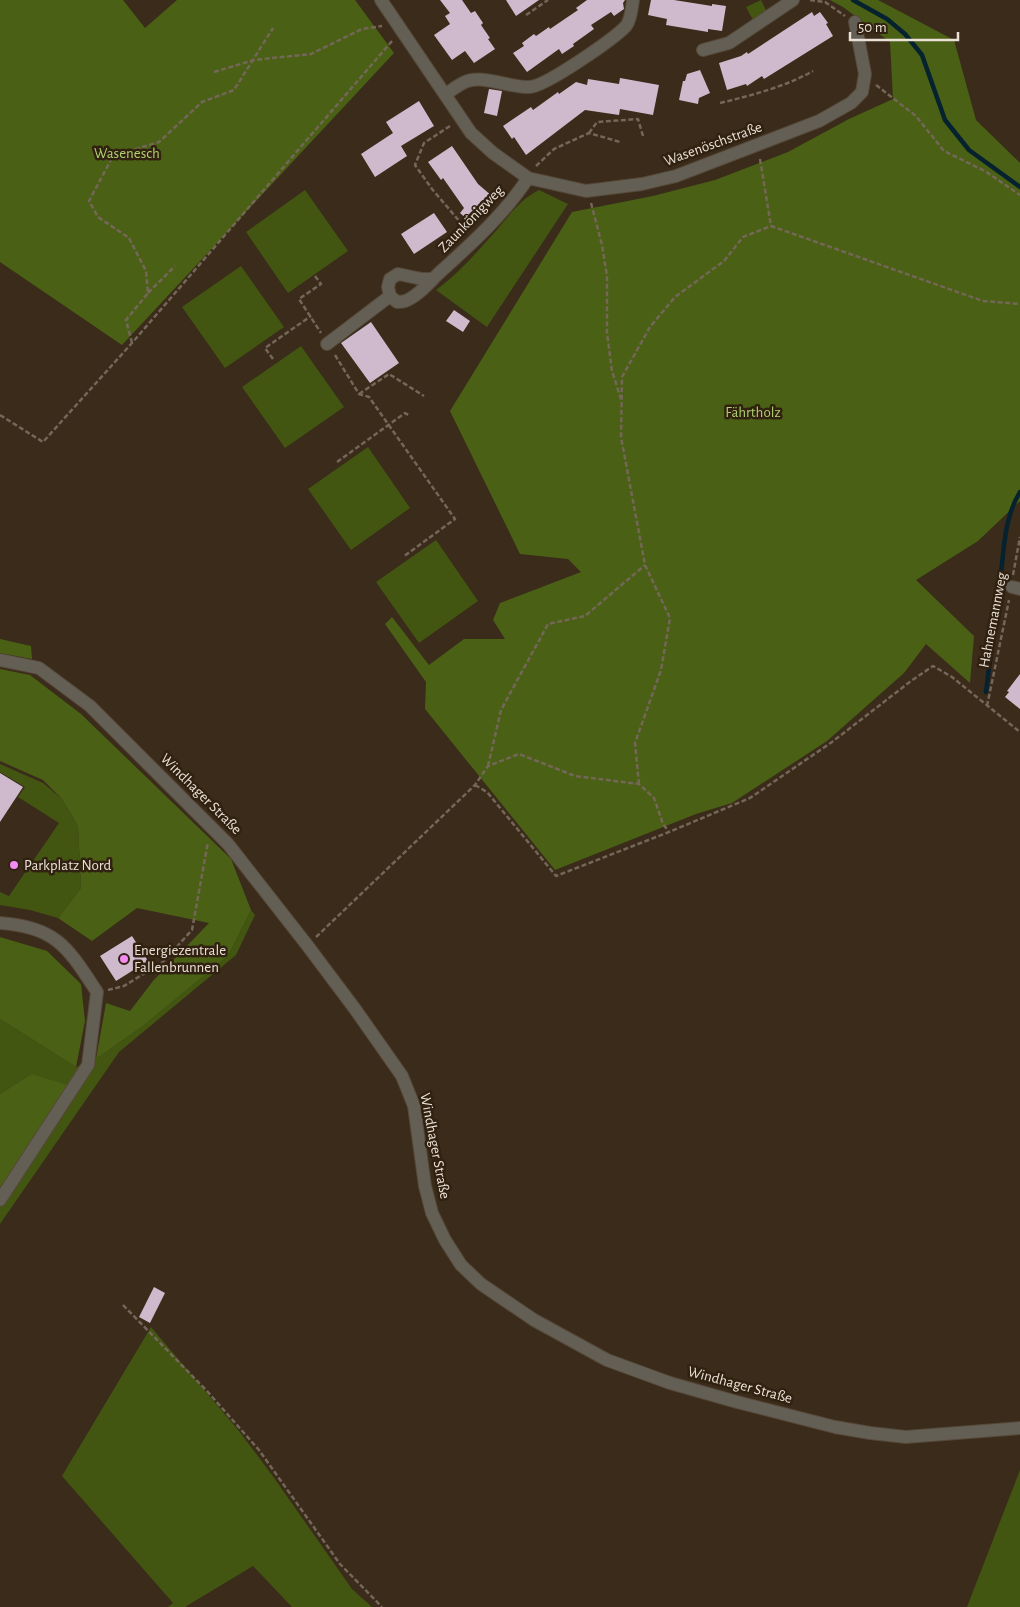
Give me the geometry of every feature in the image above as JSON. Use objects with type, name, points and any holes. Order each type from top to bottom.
[{"type":"street","name":"Wasenöschstraße","points":[[380,0],[471,132],[485,146],[528,178],[586,191],[642,184],[676,176],[818,121],[851,103],[862,92],[864,74]]},
{"type":"street","points":[[446,94],[466,81],[478,79],[513,86],[532,87],[549,80],[610,40],[628,24],[633,0]]},
{"type":"street","points":[[703,50],[729,43],[793,0]]},
{"type":"street","points":[[855,22],[864,74]]},
{"type":"street","name":"Zaunkönigweg","points":[[390,296],[397,302],[405,301],[415,295],[476,238],[517,195],[528,178]]},
{"type":"street","points":[[328,344],[390,296],[388,286],[390,279],[398,274],[422,279],[433,279]]},
{"type":"street","name":"Windhager Straße","points":[[0,660],[39,668],[90,706],[228,844],[307,945],[356,1009],[402,1076],[414,1106],[427,1195],[432,1213],[445,1240],[461,1265],[481,1284],[534,1320],[607,1360],[670,1382],[737,1402],[835,1427],[906,1437],[1020,1428]]},
{"type":"street","points":[[0,923],[23,924],[54,937],[73,956],[97,992],[88,1065],[0,1200]]},
{"type":"path","points":[[526,15],[548,0]]},
{"type":"path","points":[[810,0],[825,2],[855,22]]},
{"type":"path","points":[[214,72],[254,60],[311,54],[362,29],[399,27]]},
{"type":"path","points":[[0,415],[43,442],[132,342],[399,27]]},
{"type":"path","points":[[148,293],[146,271],[130,238],[98,217],[89,201],[113,156],[159,142],[202,102],[234,90],[273,28]]},
{"type":"path","points":[[720,103],[769,91],[798,80],[813,71]]},
{"type":"path","points":[[864,74],[880,90],[916,116],[944,151],[985,171],[1020,195]]},
{"type":"path","points":[[461,118],[424,143],[415,165],[460,223],[476,238]]},
{"type":"path","points":[[528,178],[538,164],[554,149],[589,133],[598,122],[638,119],[644,136]]},
{"type":"path","points":[[589,133],[620,142]]},
{"type":"path","points":[[758,145],[770,226]]},
{"type":"path","points":[[591,206],[602,245],[607,276],[607,333],[612,372],[622,400]]},
{"type":"path","points":[[639,784],[635,743],[661,670],[670,618],[645,565],[621,437],[622,377],[650,327],[675,297],[724,261],[743,237],[770,226],[982,301],[1020,304]]},
{"type":"path","points":[[132,342],[126,320],[148,293],[175,266]]},
{"type":"path","points":[[315,276],[321,284],[299,299],[359,394],[369,397],[455,519],[403,557]]},
{"type":"path","points":[[273,359],[265,348],[311,316]]},
{"type":"path","points":[[359,394],[389,374],[424,396]]},
{"type":"path","points":[[337,462],[389,426],[404,413],[410,416]]},
{"type":"path","name":"Hahnemannweg","points":[[987,706],[1016,588],[1020,537]]},
{"type":"path","points":[[307,945],[475,785],[488,766],[502,710],[548,624],[585,616],[645,565]]},
{"type":"path","points":[[475,785],[487,792],[556,876],[750,798],[832,742],[933,666],[952,677],[1020,732]]},
{"type":"path","points":[[488,766],[519,754],[575,776],[639,784],[654,798],[663,824],[669,832]]},
{"type":"path","points":[[97,992],[124,986],[163,962],[192,930],[211,827]]},
{"type":"path","points":[[123,1305],[207,1391],[259,1450],[340,1564],[382,1607]]},
{"type":"green space","name":"Wasenesch","points":[[0,0],[123,0],[145,28],[177,0],[355,0],[394,53],[122,345],[0,262]]},
{"type":"green space","points":[[761,0],[767,12],[753,20],[746,7]]},
{"type":"green space","name":"Fährtholz","points":[[830,0],[878,0],[954,40],[976,120],[1020,163],[1020,501],[978,541],[916,580],[974,636],[970,683],[926,644],[904,673],[827,741],[732,803],[696,814],[555,870],[425,709],[426,682],[385,624],[392,617],[429,665],[464,639],[505,639],[493,620],[500,603],[581,572],[568,559],[520,554],[450,411],[572,212],[653,196],[715,180],[788,152],[849,119],[893,99],[890,42],[843,7]]},
{"type":"green space","points":[[305,190],[348,251],[288,293],[246,232]]},
{"type":"green space","points":[[539,190],[568,204],[487,327],[436,290],[466,263],[520,204]]},
{"type":"green space","points":[[241,266],[284,327],[225,368],[182,307]]},
{"type":"green space","points":[[301,346],[344,407],[285,448],[242,387]]},
{"type":"green space","points":[[368,447],[410,508],[351,550],[308,489]]},
{"type":"green space","points":[[436,540],[478,601],[419,643],[376,582]]},
{"type":"green space","points":[[0,639],[31,646],[32,659],[0,653]]},
{"type":"green space","points":[[0,669],[30,675],[81,714],[231,859],[251,910],[228,956],[143,1026],[96,1059],[106,1003],[130,1011],[153,981],[209,923],[137,908],[92,941],[58,918],[81,888],[78,826],[62,799],[43,780],[0,761]]},
{"type":"green space","points":[[0,764],[43,783],[62,799],[78,826],[81,888],[58,918],[30,910],[0,905],[0,892],[9,896],[59,823],[18,797],[25,787],[0,772]]},
{"type":"green space","points":[[251,910],[255,915],[236,955],[119,1052],[0,1224],[0,1191],[31,1074],[0,1094],[0,1019],[76,1067],[96,1059],[143,1026],[228,956]]},
{"type":"green space","points":[[0,937],[47,951],[81,984],[85,1021],[76,1067],[0,1019]]},
{"type":"green space","points":[[31,1074],[67,1085],[0,1191],[0,1094]]},
{"type":"green space","points":[[151,1327],[239,1431],[352,1589],[372,1607],[292,1607],[253,1566],[185,1607],[168,1607],[173,1603],[62,1476]]},
{"type":"green space","points":[[1020,1470],[1020,1607],[967,1607]]},
{"type":"building","points":[[440,0],[462,0],[471,13],[475,11],[483,23],[481,25],[490,38],[488,39],[495,49],[474,63],[465,51],[452,60],[434,35],[450,24],[445,16],[450,13]]},
{"type":"building","points":[[506,0],[539,0],[516,16]]},
{"type":"building","points":[[587,0],[625,0],[623,3],[624,9],[614,16],[611,12],[591,25],[594,29],[573,44],[574,46],[562,54],[559,49],[527,72],[513,53],[524,46],[522,43],[534,34],[536,36],[549,27],[550,29],[578,10],[576,8]]},
{"type":"building","points":[[651,0],[674,0],[712,6],[712,4],[726,6],[722,31],[708,29],[708,32],[666,25],[667,19],[648,15]]},
{"type":"building","points":[[812,12],[814,16],[820,12],[828,23],[826,24],[833,36],[764,79],[762,76],[747,86],[746,84],[727,90],[719,63],[741,56],[747,52],[748,54]]},
{"type":"building","points":[[700,70],[710,93],[699,98],[698,104],[679,100],[683,81],[685,81],[687,74]]},
{"type":"building","points":[[620,78],[659,85],[653,115],[620,109],[619,115],[585,110],[526,155],[514,137],[512,139],[503,126],[531,107],[533,110],[576,82],[587,85],[588,79],[619,84]]},
{"type":"building","points":[[489,89],[502,91],[497,116],[484,113]]},
{"type":"building","points":[[419,101],[434,126],[401,146],[407,156],[375,177],[361,154],[393,133],[386,122]]},
{"type":"building","points":[[452,146],[478,184],[492,196],[469,221],[460,213],[464,208],[443,178],[441,180],[428,162]]},
{"type":"building","points":[[434,213],[447,232],[414,254],[401,234]]},
{"type":"building","points":[[454,310],[470,321],[463,332],[446,321]]},
{"type":"building","points":[[371,322],[399,363],[370,383],[341,343]]},
{"type":"building","points":[[1020,674],[1020,709],[1005,697],[1009,692],[1007,691]]},
{"type":"building","points":[[0,773],[23,787],[0,822]]},
{"type":"building","name":"Energiezentrale Fallenbrunnen","points":[[132,936],[148,961],[116,981],[100,956]]},
{"type":"building","points":[[154,1287],[165,1293],[150,1323],[139,1317]]},
{"type":"waterway","points":[[853,0],[887,19],[905,34],[922,55],[945,120],[969,150],[1020,187]]},
{"type":"waterway","points":[[1001,574],[1008,521],[1020,492]]},
{"type":"waterway","points":[[986,692],[999,590]]},
{"type":"place","name":"Parkplatz Nord","points":[[14,865]]},
{"type":"place","name":"Energiezentrale Fallenbrunnen","points":[[124,959]]}]
